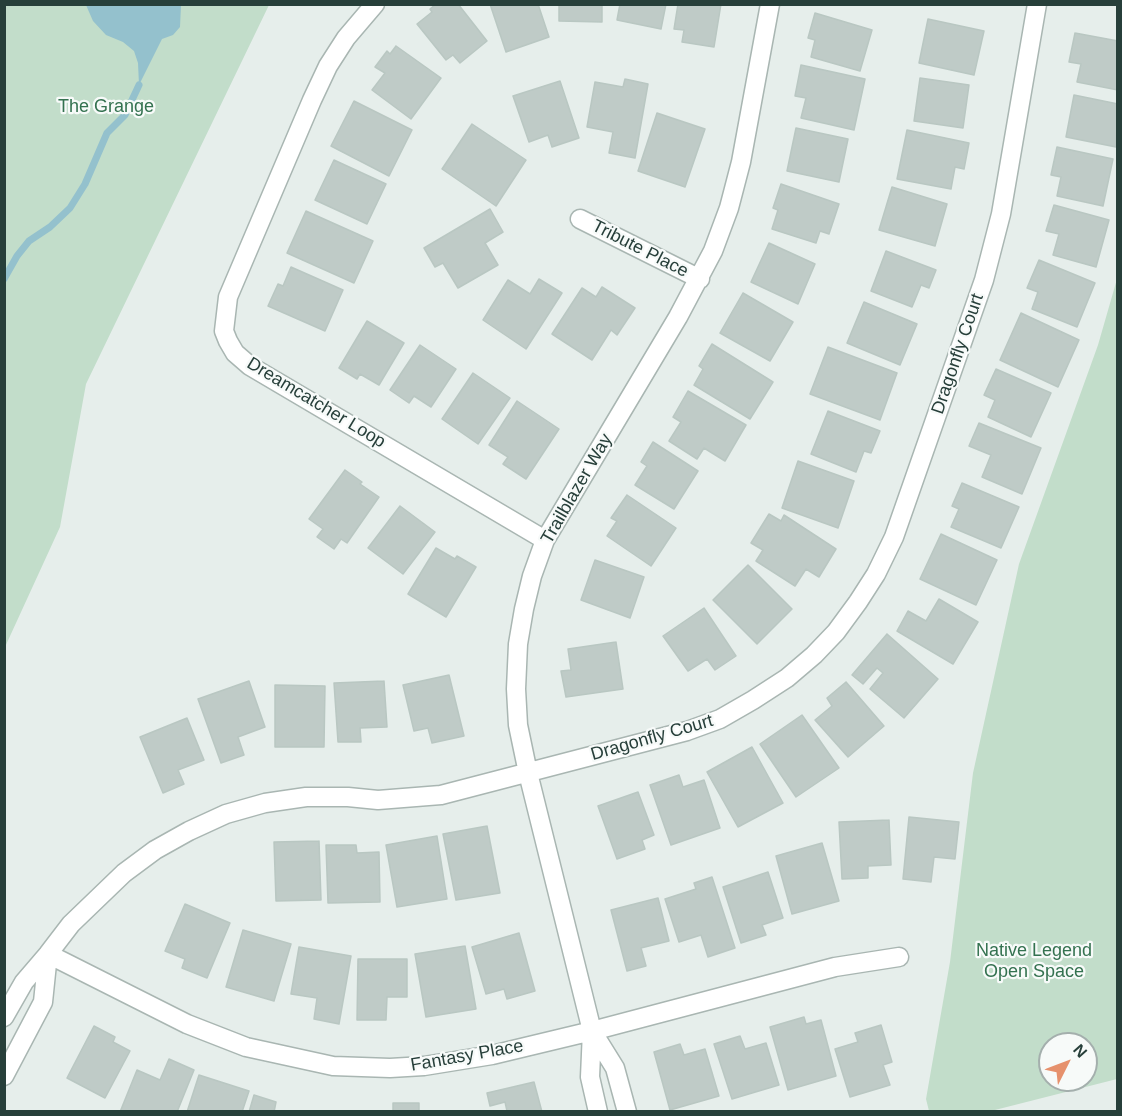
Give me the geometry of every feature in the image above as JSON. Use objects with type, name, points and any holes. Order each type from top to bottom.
[{"type":"street","name":"Dreamcatcher Loop","points":[[375,4],[346,38],[328,66],[312,99],[228,297],[224,331],[235,352],[250,366],[545,540]]},
{"type":"street","name":"Trailblazer Way","points":[[598,1112],[590,1077],[592,1031],[518,724],[516,688],[518,644],[529,587],[545,540],[700,279],[713,251],[729,208],[741,162],[770,4]]},
{"type":"street","name":"Dragonfly Court","points":[[4,1017],[24,982],[70,924],[124,873],[155,850],[226,814],[265,802],[306,797],[348,796],[389,800],[441,795],[687,731],[720,719],[753,700],[787,678],[814,655],[836,632],[858,602],[876,574],[894,537],[984,280],[1001,214],[1037,4]]},
{"type":"street","name":"Tribute Place","points":[[580,219],[700,279]]},
{"type":"street","name":"Fantasy Place","points":[[48,954],[187,1024],[220,1038],[276,1054],[333,1066],[390,1068],[424,1066],[492,1055],[835,967],[899,957]]},
{"type":"street","points":[[4,1076],[43,1002],[48,954]]},
{"type":"street","name":"Trailblazer Way","points":[[592,1031],[615,1068],[627,1112]]},
{"type":"green space","name":"The Grange","points":[[5,5],[269,5],[86,384],[60,527],[5,647]]},
{"type":"green space","name":"Native Legend Open Space","points":[[1117,279],[1117,1079],[1098,1084],[1098,1032],[1038,1032],[1038,1092],[1066,1092],[991,1111],[929,1111],[926,1099],[950,962],[973,773],[1019,564],[1098,345]]},
{"type":"water","points":[[86,5],[181,5],[180,27],[173,35],[162,39],[139,85],[138,63],[134,51],[123,42],[106,35],[93,21]]},
{"type":"building","points":[[436,4],[458,4],[487,41],[460,63],[453,55],[446,60],[417,24],[432,12],[430,9]]},
{"type":"building","points":[[490,4],[538,4],[549,37],[506,52]]},
{"type":"building","points":[[559,4],[602,4],[602,22],[559,21]]},
{"type":"building","points":[[620,4],[666,4],[661,29],[617,20]]},
{"type":"building","points":[[678,4],[721,4],[714,47],[682,42],[684,30],[674,29]]},
{"type":"building","points":[[815,13],[872,30],[860,71],[811,57],[815,40],[808,38]]},
{"type":"building","points":[[928,19],[984,31],[974,75],[919,63]]},
{"type":"building","points":[[1075,33],[1118,41],[1118,90],[1077,82],[1081,64],[1069,62]]},
{"type":"building","points":[[396,46],[441,78],[411,119],[372,90],[385,73],[375,67],[387,51],[390,54]]},
{"type":"building","points":[[801,65],[865,79],[854,130],[801,118],[806,98],[795,96]]},
{"type":"building","points":[[920,78],[969,85],[963,128],[914,121]]},
{"type":"building","points":[[625,79],[648,84],[635,158],[609,153],[613,132],[587,127],[595,82],[623,87]]},
{"type":"building","points":[[560,81],[579,138],[552,147],[548,135],[529,142],[513,96]]},
{"type":"building","points":[[1074,95],[1118,104],[1116,147],[1066,137]]},
{"type":"building","points":[[354,101],[412,130],[389,176],[331,146]]},
{"type":"building","points":[[657,113],[705,129],[685,187],[638,171]]},
{"type":"building","points":[[472,124],[526,160],[496,206],[442,169]]},
{"type":"building","points":[[796,128],[848,139],[839,182],[787,171]]},
{"type":"building","points":[[907,130],[969,143],[964,169],[955,167],[951,189],[897,179]]},
{"type":"building","points":[[1057,147],[1113,159],[1103,206],[1057,196],[1061,177],[1051,175]]},
{"type":"building","points":[[334,160],[386,184],[367,224],[315,200]]},
{"type":"building","points":[[781,184],[839,204],[829,234],[820,231],[816,243],[772,229],[778,210],[773,208]]},
{"type":"building","points":[[892,187],[947,204],[935,246],[879,230]]},
{"type":"building","points":[[1054,205],[1109,220],[1096,267],[1053,255],[1059,234],[1046,231]]},
{"type":"building","points":[[490,209],[503,232],[485,243],[498,265],[458,288],[443,263],[435,267],[424,248]]},
{"type":"building","points":[[306,211],[373,241],[354,283],[287,253]]},
{"type":"building","points":[[769,243],[815,264],[798,304],[751,282]]},
{"type":"building","points":[[886,251],[936,270],[929,288],[921,285],[912,307],[871,291]]},
{"type":"building","points":[[1039,260],[1095,283],[1077,327],[1032,309],[1038,292],[1027,288]]},
{"type":"building","points":[[291,267],[343,290],[325,331],[268,306],[278,284],[283,286]]},
{"type":"building","points":[[539,279],[562,293],[526,349],[483,320],[508,280],[530,294]]},
{"type":"building","points":[[602,287],[635,308],[617,335],[611,330],[592,360],[552,334],[582,288],[596,297]]},
{"type":"building","points":[[743,293],[793,322],[770,361],[720,333]]},
{"type":"building","points":[[864,302],[917,324],[900,365],[847,343]]},
{"type":"building","points":[[1021,313],[1079,340],[1058,387],[1000,360]]},
{"type":"building","points":[[367,321],[404,343],[379,385],[360,374],[357,379],[339,368]]},
{"type":"building","points":[[712,344],[773,382],[750,419],[694,385],[703,369],[699,366]]},
{"type":"building","points":[[420,345],[456,369],[431,407],[414,396],[409,403],[390,390]]},
{"type":"building","points":[[828,347],[897,373],[880,420],[810,394]]},
{"type":"building","points":[[996,369],[1051,393],[1031,437],[988,417],[995,400],[984,395]]},
{"type":"building","points":[[473,373],[510,398],[478,444],[442,419]]},
{"type":"building","points":[[688,391],[746,425],[725,461],[704,448],[697,459],[669,441],[681,422],[673,417]]},
{"type":"building","points":[[517,401],[559,429],[526,479],[503,464],[508,457],[489,445]]},
{"type":"building","points":[[828,411],[880,431],[871,453],[864,451],[856,472],[811,454]]},
{"type":"building","points":[[979,423],[1041,448],[1022,494],[982,477],[991,455],[969,446]]},
{"type":"building","points":[[653,442],[698,471],[674,509],[635,485],[647,466],[641,462]]},
{"type":"building","points":[[798,461],[854,481],[838,528],[782,508]]},
{"type":"building","points":[[345,470],[379,497],[347,543],[341,539],[334,549],[317,537],[323,529],[309,519]]},
{"type":"building","points":[[962,483],[1019,507],[1001,548],[951,527],[959,509],[952,506]]},
{"type":"building","points":[[627,495],[676,528],[651,566],[607,536],[617,521],[611,518]]},
{"type":"building","points":[[400,506],[435,532],[403,574],[368,548]]},
{"type":"building","points":[[769,514],[781,521],[784,515],[836,549],[819,577],[806,569],[795,586],[756,561],[763,550],[751,543]]},
{"type":"building","points":[[941,534],[997,560],[976,605],[920,579]]},
{"type":"building","points":[[436,548],[476,567],[446,617],[408,594]]},
{"type":"building","points":[[595,560],[644,577],[630,618],[581,600]]},
{"type":"building","points":[[748,565],[792,609],[757,644],[713,600]]},
{"type":"building","points":[[939,599],[978,622],[953,664],[897,631],[908,611],[926,621]]},
{"type":"building","points":[[704,608],[736,656],[715,670],[707,659],[688,671],[663,636]]},
{"type":"building","points":[[887,634],[938,679],[904,718],[870,689],[883,673],[877,668],[863,684],[852,675]]},
{"type":"building","points":[[616,642],[623,689],[566,697],[561,671],[571,670],[568,649]]},
{"type":"building","points":[[449,675],[464,736],[432,743],[428,728],[414,731],[403,685]]},
{"type":"building","points":[[249,681],[265,727],[238,737],[244,755],[221,763],[198,699]]},
{"type":"building","points":[[384,681],[387,727],[360,728],[361,742],[338,742],[334,683]]},
{"type":"building","points":[[846,682],[884,726],[848,757],[815,720],[832,706],[827,698]]},
{"type":"building","points":[[275,685],[325,686],[324,747],[275,747]]},
{"type":"building","points":[[802,715],[839,768],[796,797],[760,744]]},
{"type":"building","points":[[187,718],[204,760],[178,770],[184,784],[163,793],[140,737]]},
{"type":"building","points":[[752,747],[783,803],[738,827],[707,772]]},
{"type":"building","points":[[679,775],[683,787],[704,780],[720,828],[671,845],[650,785]]},
{"type":"building","points":[[638,792],[654,835],[642,840],[645,849],[617,859],[598,806]]},
{"type":"building","points":[[909,817],[959,822],[955,859],[934,857],[931,882],[903,879]]},
{"type":"building","points":[[889,820],[891,865],[868,866],[868,878],[842,879],[839,822]]},
{"type":"building","points":[[487,826],[500,893],[456,900],[443,834]]},
{"type":"building","points":[[437,836],[447,899],[397,907],[386,845]]},
{"type":"building","points":[[319,841],[321,900],[276,901],[274,842]]},
{"type":"building","points":[[822,843],[839,901],[792,914],[776,856]]},
{"type":"building","points":[[326,845],[356,845],[357,853],[379,852],[380,902],[328,903]]},
{"type":"building","points":[[768,872],[783,918],[762,925],[766,935],[741,943],[723,887]]},
{"type":"building","points":[[712,877],[735,948],[708,957],[701,935],[679,942],[665,899],[696,889],[694,883]]},
{"type":"building","points":[[658,898],[669,941],[641,948],[646,966],[627,971],[611,910]]},
{"type":"building","points":[[185,904],[230,923],[207,978],[182,968],[185,959],[165,951]]},
{"type":"building","points":[[243,930],[291,944],[274,1001],[226,987]]},
{"type":"building","points":[[519,933],[535,991],[507,999],[504,989],[486,994],[472,947]]},
{"type":"building","points":[[465,946],[476,1009],[426,1017],[415,954]]},
{"type":"building","points":[[299,947],[351,956],[339,1024],[314,1019],[317,998],[291,994]]},
{"type":"building","points":[[358,959],[407,959],[407,997],[387,997],[386,1020],[357,1020]]},
{"type":"building","points":[[804,1017],[806,1024],[821,1020],[836,1076],[788,1090],[770,1027]]},
{"type":"building","points":[[881,1025],[892,1062],[883,1065],[890,1085],[850,1097],[835,1049],[858,1042],[855,1033]]},
{"type":"building","points":[[94,1026],[115,1037],[113,1042],[130,1051],[105,1098],[67,1078]]},
{"type":"building","points":[[740,1036],[745,1049],[766,1043],[779,1085],[732,1099],[714,1044]]},
{"type":"building","points":[[680,1044],[684,1055],[705,1049],[719,1096],[670,1110],[654,1052]]},
{"type":"building","points":[[169,1059],[194,1070],[177,1112],[120,1112],[137,1070],[160,1080]]},
{"type":"building","points":[[199,1075],[249,1091],[242,1112],[187,1112]]},
{"type":"building","points":[[534,1082],[542,1112],[503,1112],[507,1111],[505,1102],[490,1106],[487,1093]]},
{"type":"building","points":[[254,1095],[276,1102],[274,1112],[249,1112]]},
{"type":"building","points":[[393,1103],[419,1103],[419,1112],[393,1112]]},
{"type":"waterway","points":[[4,279],[29,241],[50,227],[70,208],[85,184],[107,133],[125,115],[139,85]]}]
